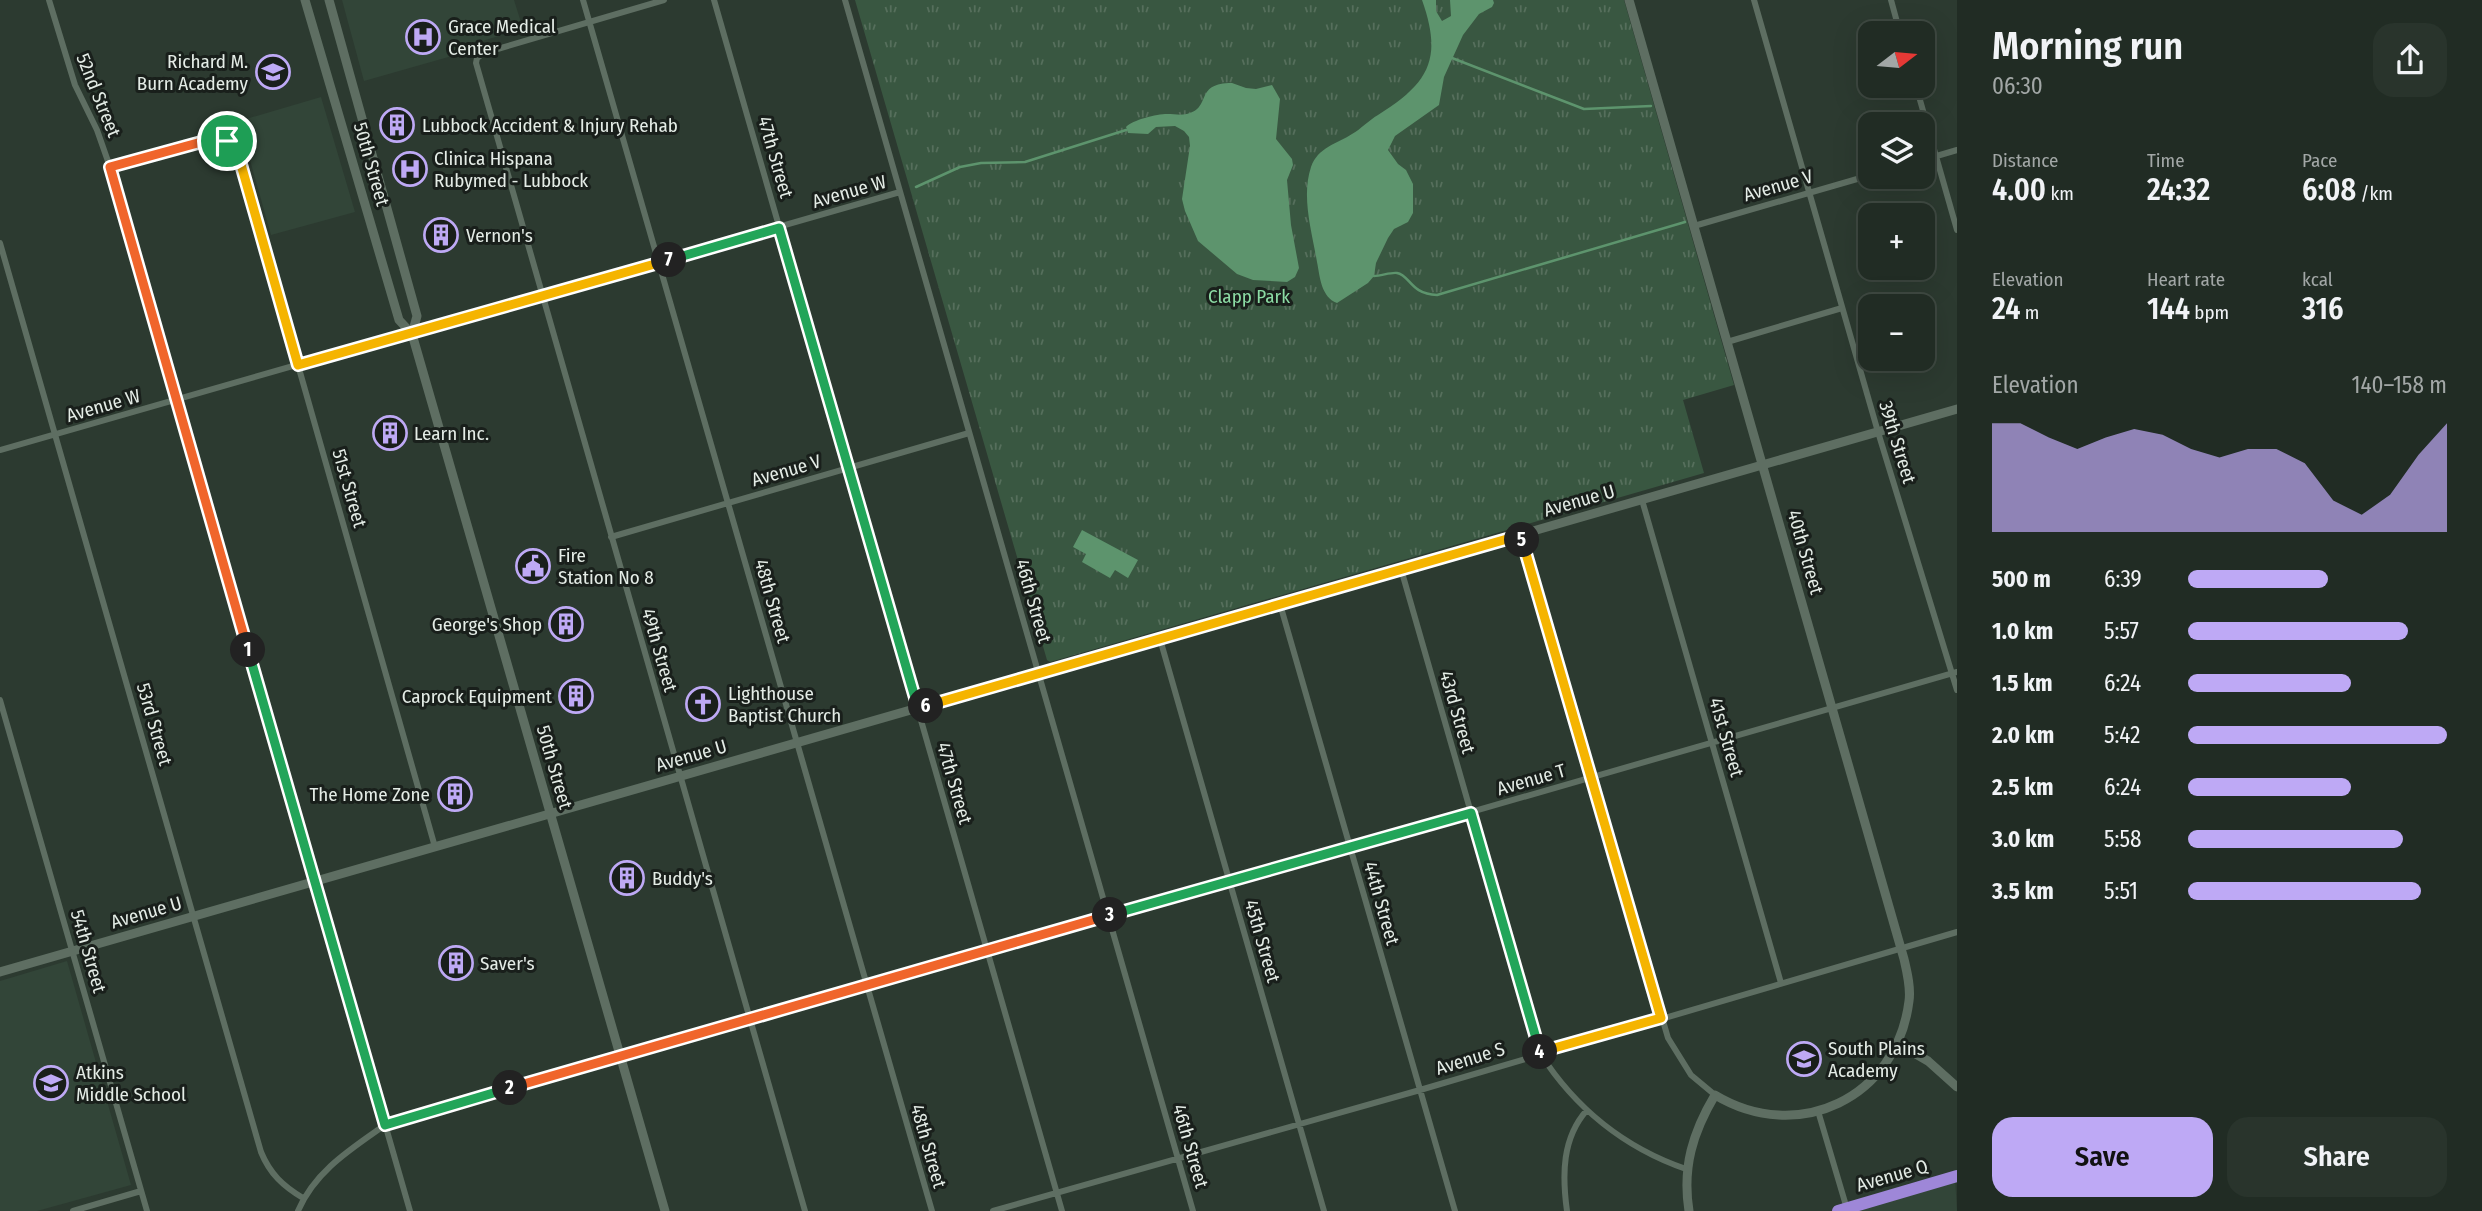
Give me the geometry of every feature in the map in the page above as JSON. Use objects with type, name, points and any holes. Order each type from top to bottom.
[{"type":"highway","name":"Avenue Q","points":[[1844,1210],[1957,1176]]},
{"type":"street","name":"52nd Street","points":[[49,0],[75,85],[97,131],[110,167],[410,1211]]},
{"type":"street","name":"50th Street","points":[[305,0],[399,320],[412,334],[665,1211]]},
{"type":"street","name":"50th Street","points":[[328,0],[417,316],[412,334]]},
{"type":"street","name":"48th Street","points":[[583,0],[932,1211]]},
{"type":"street","points":[[590,21],[664,0]]},
{"type":"street","name":"47th Street","points":[[714,0],[1062,1211]]},
{"type":"street","name":"46th Street","points":[[845,0],[1193,1211]]},
{"type":"street","name":"40th Street","points":[[1629,0],[1901,948],[1910,999],[1898,1043],[1875,1077],[1844,1101],[1818,1111],[1772,1116],[1754,1112],[1715,1095]]},
{"type":"street","name":"39th Street","points":[[1754,0],[1878,432],[1955,673],[1957,690]]},
{"type":"street","points":[[1891,0],[1897,21]]},
{"type":"street","name":"49th Street","points":[[590,21],[484,53],[477,58],[478,70],[805,1211]]},
{"type":"street","points":[[1919,98],[1957,230]]},
{"type":"street","name":"51st Street","points":[[110,167],[216,138],[227,141],[240,161],[435,847]]},
{"type":"street","points":[[1936,156],[1957,150]]},
{"type":"street","name":"Avenue V","points":[[1694,226],[1858,179]]},
{"type":"street","name":"Avenue W","points":[[0,450],[900,192]]},
{"type":"street","name":"53rd Street","points":[[0,243],[261,1152],[268,1168],[278,1180],[303,1198]]},
{"type":"street","points":[[1727,342],[1842,308]]},
{"type":"street","name":"Avenue U","points":[[0,972],[1957,409]]},
{"type":"street","name":"Avenue V","points":[[611,537],[969,433]]},
{"type":"street","name":"41st Street","points":[[1642,500],[1781,983]]},
{"type":"street","points":[[1521,535],[1661,1018],[1678,1056],[1691,1075],[1715,1095],[1694,1136],[1686,1169],[1689,1211]]},
{"type":"street","name":"43rd Street","points":[[1401,569],[1540,1053],[1552,1071],[1587,1110],[1629,1143],[1686,1169]]},
{"type":"street","name":"44th Street","points":[[1280,604],[1455,1211]]},
{"type":"street","name":"45th Street","points":[[1160,639],[1324,1211]]},
{"type":"street","name":"Avenue T","points":[[298,1211],[303,1198],[334,1162],[385,1125],[1955,673]]},
{"type":"street","name":"54th Street","points":[[0,699],[147,1211]]},
{"type":"street","name":"Avenue S","points":[[993,1211],[1420,1090],[1957,932]]},
{"type":"street","points":[[1898,1043],[1928,1061],[1957,1087]]},
{"type":"street","points":[[1567,1211],[1566,1152],[1576,1123],[1587,1110]]},
{"type":"street","points":[[1818,1111],[1844,1210]]},
{"type":"street","points":[[73,1211],[141,1191]]},
{"type":"shaded area","name":"Grace Medical Center","points":[[342,0],[514,0],[523,29],[465,46],[466,52],[364,81]]},
{"type":"shaded area","points":[[1422,0],[1436,0],[1436,11],[1442,21],[1451,16],[1450,0],[1493,0],[1494,3],[1479,14],[1463,35],[1444,77],[1439,105],[1395,136],[1388,150],[1406,170],[1413,184],[1413,213],[1408,222],[1394,229],[1388,238],[1376,263],[1374,276],[1368,283],[1337,303],[1328,296],[1322,286],[1310,227],[1307,190],[1311,167],[1323,150],[1355,132],[1409,92],[1420,80],[1431,54],[1431,38]]},
{"type":"shaded area","points":[[1232,83],[1256,89],[1272,85],[1280,99],[1276,139],[1292,159],[1293,165],[1287,180],[1291,225],[1299,268],[1295,277],[1287,282],[1253,280],[1237,274],[1198,241],[1182,199],[1190,146],[1189,137],[1184,131],[1175,126],[1156,127],[1148,134],[1128,133],[1126,127],[1151,116],[1190,113],[1196,110],[1213,87]]},
{"type":"shaded area","points":[[321,97],[355,212],[271,235],[250,160],[239,140],[236,122]]},
{"type":"shaded area","points":[[1082,530],[1138,560],[1128,578],[1115,570],[1110,578],[1082,562],[1086,554],[1073,547]]},
{"type":"shaded area","name":"Atkins Middle School","points":[[67,961],[131,1185],[37,1211],[0,1211],[0,981]]},
{"type":"shaded area","points":[[1955,1177],[1957,1211],[1847,1211]]},
{"type":"green space","name":"Clapp Park","points":[[855,0],[1624,0],[1734,385],[1683,400],[1704,473],[1050,662],[1047,660]]},
{"type":"waterway","points":[[1452,58],[1584,109],[1651,106]]},
{"type":"waterway","points":[[916,187],[960,167],[981,163],[1025,162],[1126,130]]},
{"type":"waterway","points":[[1374,276],[1401,274],[1421,291],[1437,295],[1685,222]]},
{"type":"place","name":"Grace Medical Center","points":[[423,37]]},
{"type":"place","name":"Richard M. Burn Academy","points":[[273,72]]},
{"type":"place","name":"Lubbock Accident & Injury Rehab","points":[[397,125]]},
{"type":"place","name":"Clinica Hispana Rubymed - Lubbock","points":[[410,169]]},
{"type":"place","name":"Vernon's","points":[[441,235]]},
{"type":"place","name":"Learn Inc.","points":[[390,433]]},
{"type":"place","name":"Fire Station No 8","points":[[533,566]]},
{"type":"place","name":"George's Shop","points":[[566,624]]},
{"type":"place","name":"Caprock Equipment","points":[[576,696]]},
{"type":"place","name":"Lighthouse Baptist Church","points":[[703,704]]},
{"type":"place","name":"The Home Zone","points":[[455,794]]},
{"type":"place","name":"Buddy's","points":[[627,878]]},
{"type":"place","name":"Saver's","points":[[456,963]]},
{"type":"place","name":"South Plains Academy","points":[[1804,1059]]},
{"type":"place","name":"Atkins Middle School","points":[[51,1083]]},
{"type":"route","points":[[216,138],[227,141],[240,161],[298,365],[779,228],[918,708],[1521,535],[1661,1018],[1540,1053],[1471,813],[1108,915],[385,1125],[110,167],[216,138]]}]
